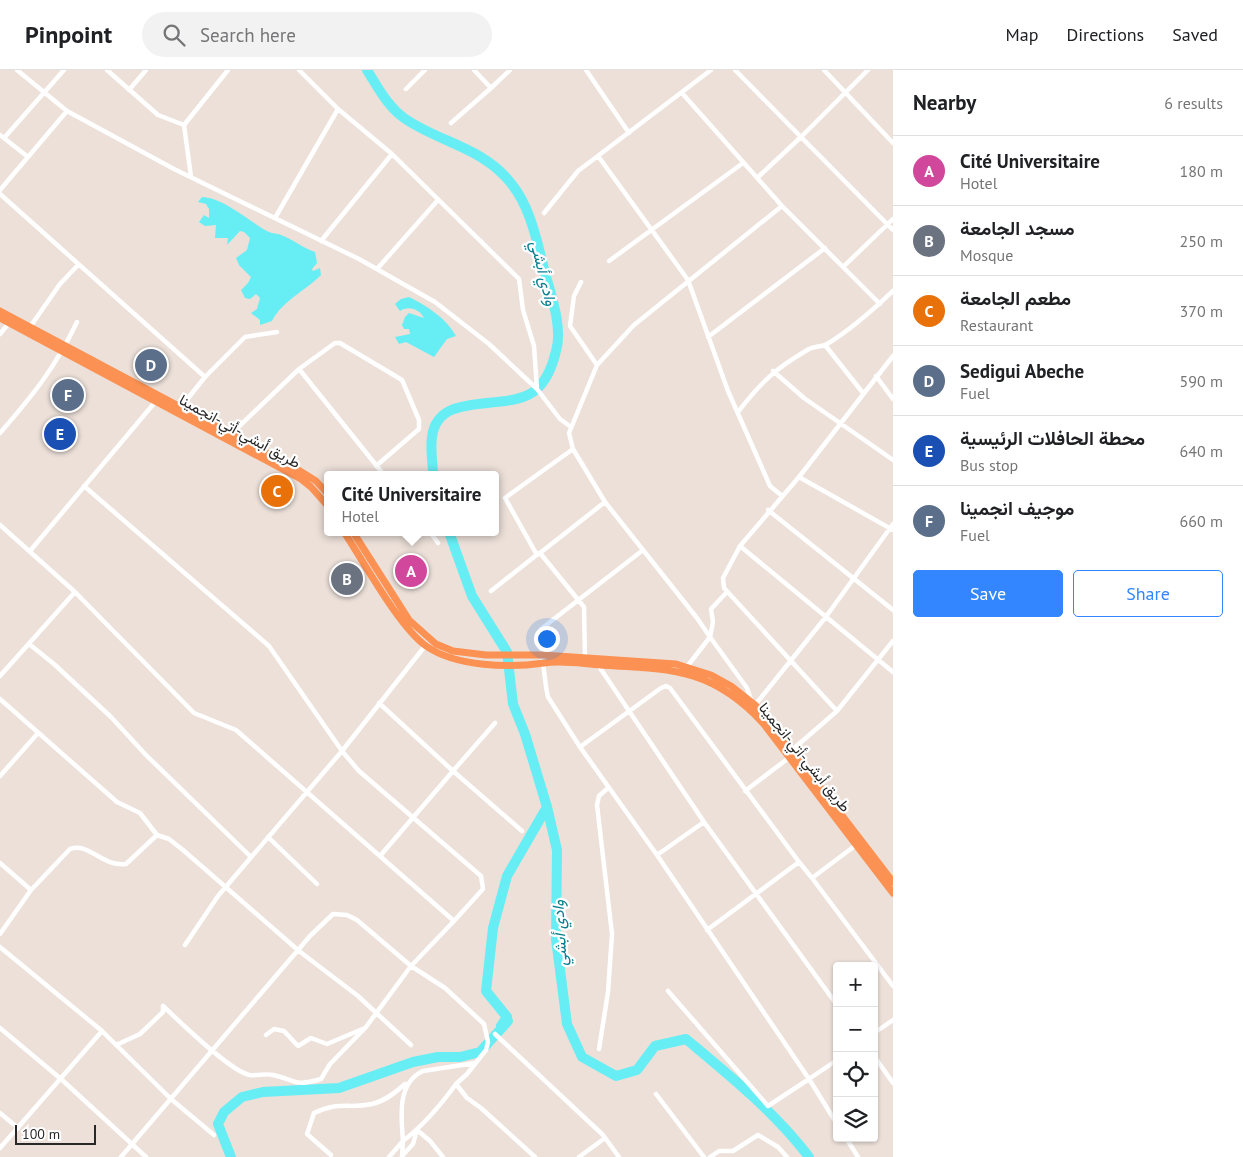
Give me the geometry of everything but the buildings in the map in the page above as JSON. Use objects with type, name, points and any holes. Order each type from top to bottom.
[{"type":"highway","points":[[0,311],[30,327],[64,349]]},
{"type":"highway","points":[[0,318],[181,407],[229,437],[310,477],[324,490]]},
{"type":"highway","name":"طريق أبشي-أتي-انجمينا","points":[[118,377],[156,401],[229,437],[301,479],[324,502]]},
{"type":"highway","points":[[355,536],[408,630],[425,646],[449,658],[474,663],[536,665],[541,658]]},
{"type":"highway","points":[[355,536],[418,630],[436,644],[454,651],[486,655],[598,662],[656,661],[718,678],[753,703],[842,820],[893,882]]},
{"type":"highway","points":[[474,663],[475,654]]},
{"type":"highway","name":"طريق أبشي-أتي-انجمينا","points":[[686,669],[745,704],[791,753]]},
{"type":"highway","name":"طريق أبشي-أتي-انجمينا","points":[[842,820],[856,845],[893,893]]},
{"type":"street","points":[[18,70],[67,111],[191,178],[377,269],[435,302],[489,344],[537,389],[560,419],[571,427]]},
{"type":"street","points":[[28,157],[2,137],[64,70]]},
{"type":"street","points":[[107,70],[158,115],[184,125]]},
{"type":"street","points":[[191,178],[184,125],[228,70]]},
{"type":"street","points":[[298,70],[338,109],[392,154],[519,279],[523,310],[534,346],[537,389]]},
{"type":"street","points":[[406,89],[425,70]]},
{"type":"street","points":[[474,70],[491,88]]},
{"type":"street","points":[[451,123],[510,70]]},
{"type":"street","points":[[586,70],[629,133]]},
{"type":"street","points":[[544,213],[578,171],[711,70]]},
{"type":"street","points":[[735,70],[893,230]]},
{"type":"street","points":[[824,70],[893,143]]},
{"type":"street","points":[[756,178],[801,137],[868,70]]},
{"type":"street","points":[[129,90],[135,83]]},
{"type":"street","points":[[682,93],[782,206],[880,304]]},
{"type":"street","points":[[275,218],[338,109]]},
{"type":"street","points":[[0,190],[67,111]]},
{"type":"street","points":[[321,241],[392,154]]},
{"type":"street","points":[[598,156],[688,280],[708,338],[770,486],[781,495]]},
{"type":"street","points":[[609,261],[743,163]]},
{"type":"street","points":[[0,194],[205,377]]},
{"type":"street","points":[[377,269],[438,200]]},
{"type":"street","points":[[782,206],[634,325],[597,365],[569,434],[573,449],[606,502],[698,618],[747,688],[753,703],[792,661],[892,528],[799,476]]},
{"type":"street","points":[[843,267],[893,219]]},
{"type":"street","points":[[708,338],[825,248]]},
{"type":"street","points":[[30,327],[60,284],[78,265]]},
{"type":"street","points":[[581,282],[574,296],[570,326],[597,365]]},
{"type":"street","points":[[738,412],[758,386],[774,371],[812,348],[825,345],[870,314],[893,292]]},
{"type":"street","points":[[0,433],[43,383],[64,349],[77,322]]},
{"type":"street","points":[[0,334],[9,323]]},
{"type":"street","points":[[181,407],[205,377],[245,337],[276,332]]},
{"type":"street","points":[[229,437],[299,369],[335,344],[340,343],[402,380],[419,420],[419,429],[376,466]]},
{"type":"street","points":[[825,345],[863,393]]},
{"type":"street","points":[[836,711],[727,592],[722,583],[740,546],[768,510],[799,476],[893,356]]},
{"type":"street","points":[[299,369],[380,471]]},
{"type":"street","points":[[774,371],[804,398],[893,460]]},
{"type":"street","points":[[876,376],[893,399]]},
{"type":"street","points":[[30,551],[156,401]]},
{"type":"street","points":[[573,449],[505,498],[539,554],[585,612],[585,660]]},
{"type":"street","points":[[84,486],[269,646],[342,751],[359,770],[481,876],[482,889],[411,966],[366,1028],[330,1064],[321,1080],[306,1084],[292,1083],[273,1074],[248,1075],[211,1050],[163,1006],[163,1012],[140,1034],[116,1045]]},
{"type":"street","points":[[492,591],[606,502]]},
{"type":"street","points":[[768,510],[893,610]]},
{"type":"street","points":[[0,525],[75,592],[194,713],[236,730],[454,920]]},
{"type":"street","points":[[433,536],[438,543]]},
{"type":"street","points":[[740,546],[893,672]]},
{"type":"street","points":[[643,550],[541,629],[539,634],[541,658],[548,697],[608,788],[657,855],[809,1079],[833,1118]]},
{"type":"street","points":[[0,676],[75,592]]},
{"type":"street","points":[[686,669],[710,637],[713,622],[710,609],[727,592]]},
{"type":"street","points":[[746,791],[836,711],[879,661],[893,641]]},
{"type":"street","points":[[29,644],[54,664],[111,717],[144,754],[251,858]]},
{"type":"street","points":[[185,945],[226,888],[342,751],[425,646]]},
{"type":"street","points":[[598,662],[628,711],[704,822],[833,1000]]},
{"type":"street","points":[[580,747],[661,688],[666,686],[670,688],[893,986]]},
{"type":"street","points":[[0,699],[117,802],[145,817],[156,835],[169,839],[299,951],[358,996],[411,1045]]},
{"type":"street","points":[[379,704],[522,830]]},
{"type":"street","points":[[380,856],[495,722]]},
{"type":"street","points":[[0,776],[38,733]]},
{"type":"street","points":[[599,1049],[608,992],[612,934],[597,805],[600,796],[608,788]]},
{"type":"street","points":[[657,855],[704,822]]},
{"type":"street","points":[[0,934],[16,914],[31,890],[70,849],[84,848],[109,864],[126,864],[156,835]]},
{"type":"street","points":[[268,837],[317,884]]},
{"type":"street","points":[[812,878],[856,845]]},
{"type":"street","points":[[707,930],[757,896],[799,862]]},
{"type":"street","points":[[0,863],[31,890]]},
{"type":"street","points":[[121,1157],[211,1050],[325,921],[332,914],[339,913],[357,920],[411,966],[445,988],[484,1024],[488,1042],[486,1050],[456,1084],[439,1107],[389,1157]]},
{"type":"street","points":[[0,947],[102,1031],[171,1099],[214,1135]]},
{"type":"street","points":[[668,992],[768,1106],[833,1063]]},
{"type":"street","points":[[878,1030],[893,1020]]},
{"type":"street","points":[[266,1035],[274,1029],[284,1031],[298,1046],[311,1038],[327,1044],[366,1028]]},
{"type":"street","points":[[0,1029],[61,1079],[146,1157]]},
{"type":"street","points":[[0,1148],[102,1031]]},
{"type":"street","points":[[495,1034],[605,1138],[619,1157]]},
{"type":"street","points":[[878,1062],[893,1083]]},
{"type":"street","points":[[331,1156],[307,1134],[314,1113],[328,1106],[371,1104],[389,1097],[415,1075],[423,1071],[476,1063]]},
{"type":"street","points":[[402,1157],[401,1119],[405,1084]]},
{"type":"street","points":[[456,1084],[467,1098],[481,1108],[534,1157]]},
{"type":"street","points":[[656,1094],[704,1157]]},
{"type":"street","points":[[0,1113],[18,1128]]},
{"type":"street","points":[[402,1157],[414,1144],[417,1130]]},
{"type":"street","points":[[417,1130],[430,1141],[443,1157]]},
{"type":"street","points":[[710,1157],[719,1151],[733,1151],[758,1135],[778,1147],[787,1157]]},
{"type":"street","points":[[579,1157],[605,1138]]},
{"type":"street","points":[[849,1142],[858,1157]]},
{"type":"water","points":[[202,197],[219,201],[261,228],[280,234],[315,252],[317,263],[312,269],[313,271],[320,268],[321,275],[288,302],[272,321],[260,325],[260,320],[251,313],[257,309],[260,298],[256,294],[250,299],[245,298],[241,290],[251,277],[239,265],[236,258],[247,250],[250,238],[240,231],[227,245],[228,238],[215,238],[216,225],[205,226],[199,222],[204,215],[209,218],[209,209],[206,204],[198,202]]},
{"type":"water","points":[[409,297],[436,313],[456,336],[447,339],[434,357],[406,342],[399,344],[395,337],[410,334],[409,329],[404,329],[402,325],[409,313],[424,318],[420,312],[414,309],[407,308],[400,311],[395,304],[401,299]]},
{"type":"waterway","name":"وادي أبشي","points":[[367,70],[388,102],[404,118],[473,153],[499,170],[510,182],[523,202],[532,225],[557,322],[558,342],[555,356],[542,384],[526,396],[461,407],[447,412],[437,422],[432,437],[433,471]]},
{"type":"waterway","name":"وادي أبشي","points":[[450,536],[472,596],[507,652],[513,704],[525,734],[547,807],[557,850],[556,939],[567,1024],[582,1057],[616,1076],[637,1070],[655,1046],[686,1039],[766,1109],[796,1140],[809,1157]]},
{"type":"waterway","points":[[501,1026],[507,1017],[486,991],[493,928],[507,876],[547,807]]},
{"type":"waterway","points":[[231,1157],[218,1124],[224,1112],[242,1097],[263,1092],[339,1088],[413,1062],[438,1057],[460,1057],[480,1052],[508,1021]]},
{"type":"place","name":"Sedigui Abeche","points":[[151,365]]},
{"type":"place","name":"موجيف انجمينا","points":[[68,395]]},
{"type":"place","name":"محطة الحافلات الرئيسية","points":[[60,434]]},
{"type":"place","name":"مطعم الجامعة","points":[[277,491]]},
{"type":"place","name":"Cité Universitaire","points":[[411,571]]},
{"type":"place","name":"مسجد الجامعة","points":[[347,579]]}]
